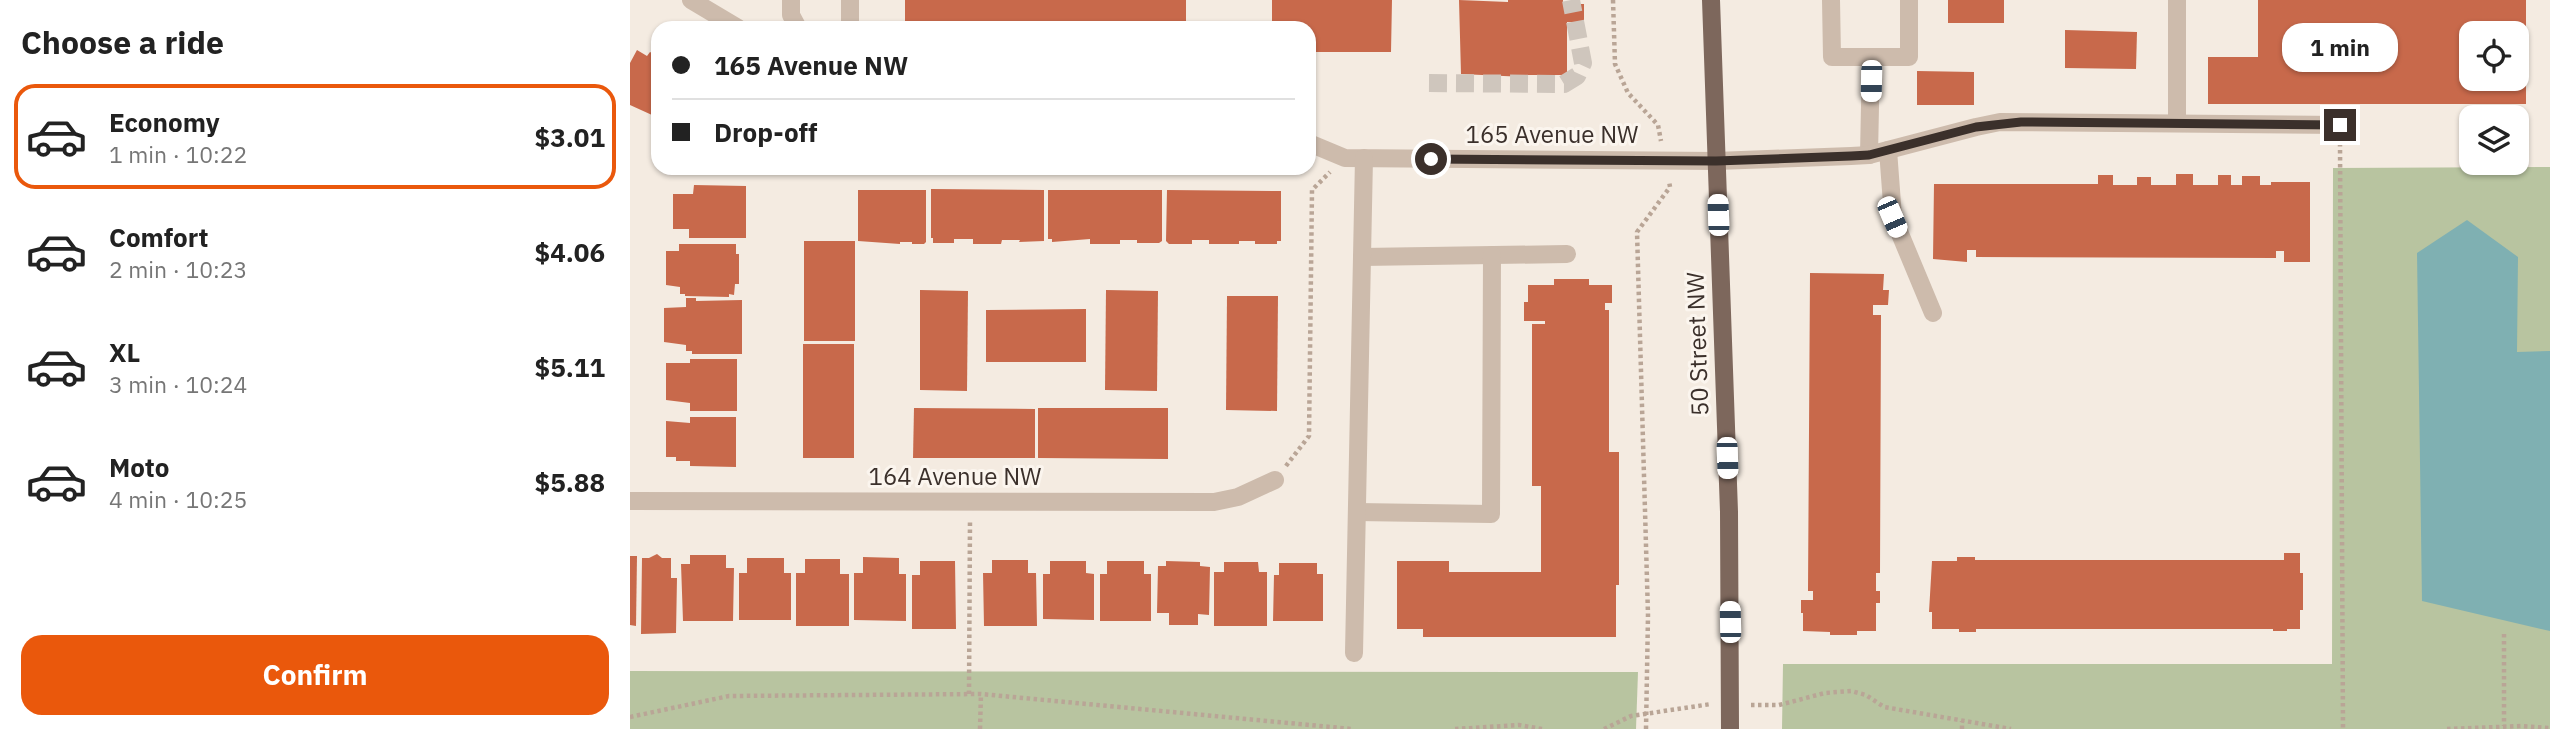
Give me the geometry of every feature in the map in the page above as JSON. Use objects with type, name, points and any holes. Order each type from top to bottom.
[{"type":"main road","name":"50 Street NW","points":[[1711,0],[1729,512],[1730,729]]},
{"type":"street","points":[[691,0],[726,21]]},
{"type":"street","points":[[791,0],[791,15],[794,21]]},
{"type":"street","points":[[850,0],[850,21]]},
{"type":"street","points":[[1832,0],[1832,57],[1909,57],[1909,0]]},
{"type":"street","points":[[2177,0],[2177,123]]},
{"type":"street","points":[[1869,155],[1871,57]]},
{"type":"street","name":"165 Avenue NW","points":[[1345,158],[1716,161],[1869,155],[2000,122],[2340,125]]},
{"type":"street","points":[[1316,146],[1345,158]]},
{"type":"street","points":[[1888,150],[1892,217],[1933,313]]},
{"type":"street","points":[[1354,653],[1364,158]]},
{"type":"street","points":[[1362,257],[1567,254]]},
{"type":"street","points":[[1357,512],[1491,514],[1492,255]]},
{"type":"street","name":"164 Avenue NW","points":[[630,501],[1214,502],[1238,497],[1275,480]]},
{"type":"path","points":[[1613,0],[1615,64],[1628,93],[1658,125]]},
{"type":"path","points":[[2340,125],[2343,729]]},
{"type":"path","points":[[1275,480],[1309,436],[1312,190],[1345,158]]},
{"type":"path","points":[[1646,729],[1648,615],[1637,232],[1670,187]]},
{"type":"path","points":[[969,694],[970,502]]},
{"type":"path","points":[[2504,634],[2504,726]]},
{"type":"path","points":[[1749,705],[1779,705],[1825,693],[1851,691],[1866,695],[1885,707],[2011,729]]},
{"type":"path","points":[[980,729],[981,694]]},
{"type":"path","points":[[630,717],[729,696],[981,694],[1352,729]]},
{"type":"path","points":[[1604,729],[1615,721],[1631,716],[1710,704]]},
{"type":"path","points":[[1962,721],[1962,729]]},
{"type":"path","points":[[1455,729],[1519,725],[1542,729]]},
{"type":"path","points":[[2446,729],[2504,726],[2550,728]]},
{"type":"green space","points":[[2459,167],[2459,175],[2529,175],[2529,167],[2550,167],[2550,729],[1782,729],[1783,664],[2332,664],[2333,168]]},
{"type":"green space","points":[[630,671],[1638,672],[1636,729],[630,729]]},
{"type":"water","points":[[2467,220],[2518,257],[2517,352],[2550,351],[2550,631],[2422,601],[2417,253]]},
{"type":"building","points":[[905,0],[1186,0],[1186,21],[905,21]]},
{"type":"building","points":[[1272,0],[1392,0],[1391,52],[1316,52],[1316,21],[1272,21]]},
{"type":"building","points":[[1459,0],[1563,0],[1563,4],[1584,4],[1584,22],[1567,22],[1567,75],[1525,77],[1461,74]]},
{"type":"building","points":[[1948,0],[2004,0],[2004,23],[1948,23]]},
{"type":"building","points":[[2258,0],[2526,0],[2526,21],[2459,21],[2459,91],[2526,91],[2526,104],[2208,104],[2208,57],[2258,57]]},
{"type":"building","points":[[2065,30],[2137,32],[2136,69],[2065,68]]},
{"type":"building","points":[[637,50],[647,56],[651,52],[651,115],[630,105],[630,63]]},
{"type":"building","points":[[1917,71],[1974,72],[1974,105],[1917,105]]},
{"type":"building","points":[[2176,174],[2193,174],[2193,185],[2218,185],[2218,175],[2231,175],[2231,185],[2242,185],[2242,176],[2260,176],[2260,185],[2271,185],[2271,182],[2310,182],[2310,262],[2284,262],[2284,251],[2276,251],[2276,258],[1976,257],[1976,250],[1967,250],[1967,262],[1933,259],[1934,184],[2098,184],[2098,175],[2113,175],[2113,185],[2137,185],[2137,177],[2151,177],[2151,185],[2176,185]]},
{"type":"building","points":[[694,185],[746,186],[746,238],[689,238],[689,229],[673,229],[673,194],[693,194]]},
{"type":"building","points":[[931,189],[1044,190],[1044,241],[1002,240],[1001,244],[973,244],[973,239],[954,239],[954,243],[933,243]]},
{"type":"building","points":[[858,190],[926,190],[926,242],[900,244],[858,241]]},
{"type":"building","points":[[1048,190],[1162,190],[1162,241],[1137,243],[1137,240],[1120,240],[1120,244],[1090,244],[1090,239],[1052,242],[1052,239],[1048,239]]},
{"type":"building","points":[[1167,190],[1281,191],[1281,241],[1277,241],[1277,244],[1239,241],[1239,244],[1209,244],[1209,240],[1192,240],[1192,244],[1169,244],[1166,241]]},
{"type":"building","points":[[804,241],[855,241],[855,341],[804,341]]},
{"type":"building","points":[[679,244],[736,244],[736,254],[739,254],[739,284],[735,284],[734,295],[685,296],[680,294],[680,287],[666,285],[666,251],[679,251]]},
{"type":"building","points":[[1810,273],[1884,274],[1883,290],[1889,290],[1888,305],[1873,305],[1873,315],[1881,315],[1880,573],[1876,573],[1876,591],[1880,591],[1880,603],[1876,603],[1876,631],[1857,631],[1857,635],[1803,631],[1801,600],[1813,600],[1813,591],[1808,591]]},
{"type":"building","points":[[1554,279],[1589,279],[1589,285],[1612,285],[1612,303],[1605,303],[1605,310],[1609,310],[1609,452],[1619,452],[1619,585],[1616,585],[1616,637],[1423,637],[1423,629],[1397,629],[1397,561],[1449,561],[1449,572],[1541,572],[1541,486],[1532,486],[1532,324],[1545,324],[1545,321],[1524,321],[1524,302],[1528,302],[1528,285],[1554,285]]},
{"type":"building","points":[[920,290],[968,291],[967,391],[920,390]]},
{"type":"building","points":[[1106,290],[1158,291],[1157,391],[1105,390]]},
{"type":"building","points":[[1227,296],[1278,296],[1277,411],[1226,410]]},
{"type":"building","points":[[686,298],[696,298],[696,301],[742,300],[742,354],[692,354],[692,351],[686,351],[686,345],[664,342],[664,308],[686,307]]},
{"type":"building","points":[[1086,309],[1086,362],[986,362],[986,310]]},
{"type":"building","points":[[803,344],[854,344],[854,458],[803,458]]},
{"type":"building","points":[[690,359],[737,359],[737,411],[690,411],[690,403],[666,400],[666,363],[690,363]]},
{"type":"building","points":[[914,408],[1035,409],[1035,458],[913,458]]},
{"type":"building","points":[[1038,408],[1168,408],[1168,459],[1038,458]]},
{"type":"building","points":[[690,417],[736,417],[736,467],[690,466],[690,461],[676,461],[676,457],[666,457],[666,421],[690,423]]},
{"type":"building","points":[[2284,553],[2300,553],[2303,610],[2300,610],[2300,629],[1976,629],[1976,632],[1959,632],[1959,629],[1932,629],[1932,612],[1929,612],[1932,561],[1957,561],[1957,557],[1975,557],[1975,560],[2284,560]]},
{"type":"building","points":[[657,554],[662,558],[671,558],[671,578],[677,578],[676,633],[641,634],[642,558]]},
{"type":"building","points":[[690,555],[726,555],[726,568],[734,568],[733,621],[683,621],[681,564],[690,564]]},
{"type":"building","points":[[630,556],[637,556],[636,626],[630,625]]},
{"type":"building","points":[[863,557],[899,558],[899,574],[906,574],[906,621],[854,620],[854,573],[863,573]]},
{"type":"building","points":[[747,558],[784,558],[784,573],[791,573],[791,620],[739,620],[739,573],[747,573]]},
{"type":"building","points":[[805,559],[840,559],[840,574],[849,574],[849,626],[796,626],[796,573],[805,573]]},
{"type":"building","points":[[992,560],[1028,560],[1028,573],[1036,573],[1037,626],[984,626],[983,573],[992,573]]},
{"type":"building","points":[[920,561],[955,561],[956,629],[912,629],[912,575],[920,575]]},
{"type":"building","points":[[1050,561],[1086,561],[1086,573],[1094,574],[1094,620],[1043,619],[1043,574],[1050,574]]},
{"type":"building","points":[[1107,561],[1144,561],[1144,574],[1151,574],[1151,621],[1100,621],[1100,574],[1107,574]]},
{"type":"building","points":[[1166,561],[1200,562],[1200,566],[1210,567],[1209,615],[1198,614],[1198,625],[1169,625],[1169,613],[1157,613],[1158,566],[1166,566]]},
{"type":"building","points":[[1224,562],[1258,562],[1259,572],[1267,572],[1267,626],[1214,626],[1214,572],[1224,572]]},
{"type":"building","points":[[1279,563],[1317,563],[1317,574],[1323,574],[1323,621],[1273,621],[1274,575],[1279,575]]},
{"type":"tunnel","points":[[1429,83],[1564,84],[1577,76],[1583,63],[1571,0]]},
{"type":"route","points":[[1431,159],[1716,161],[1869,155],[2000,122],[2340,125]]}]
